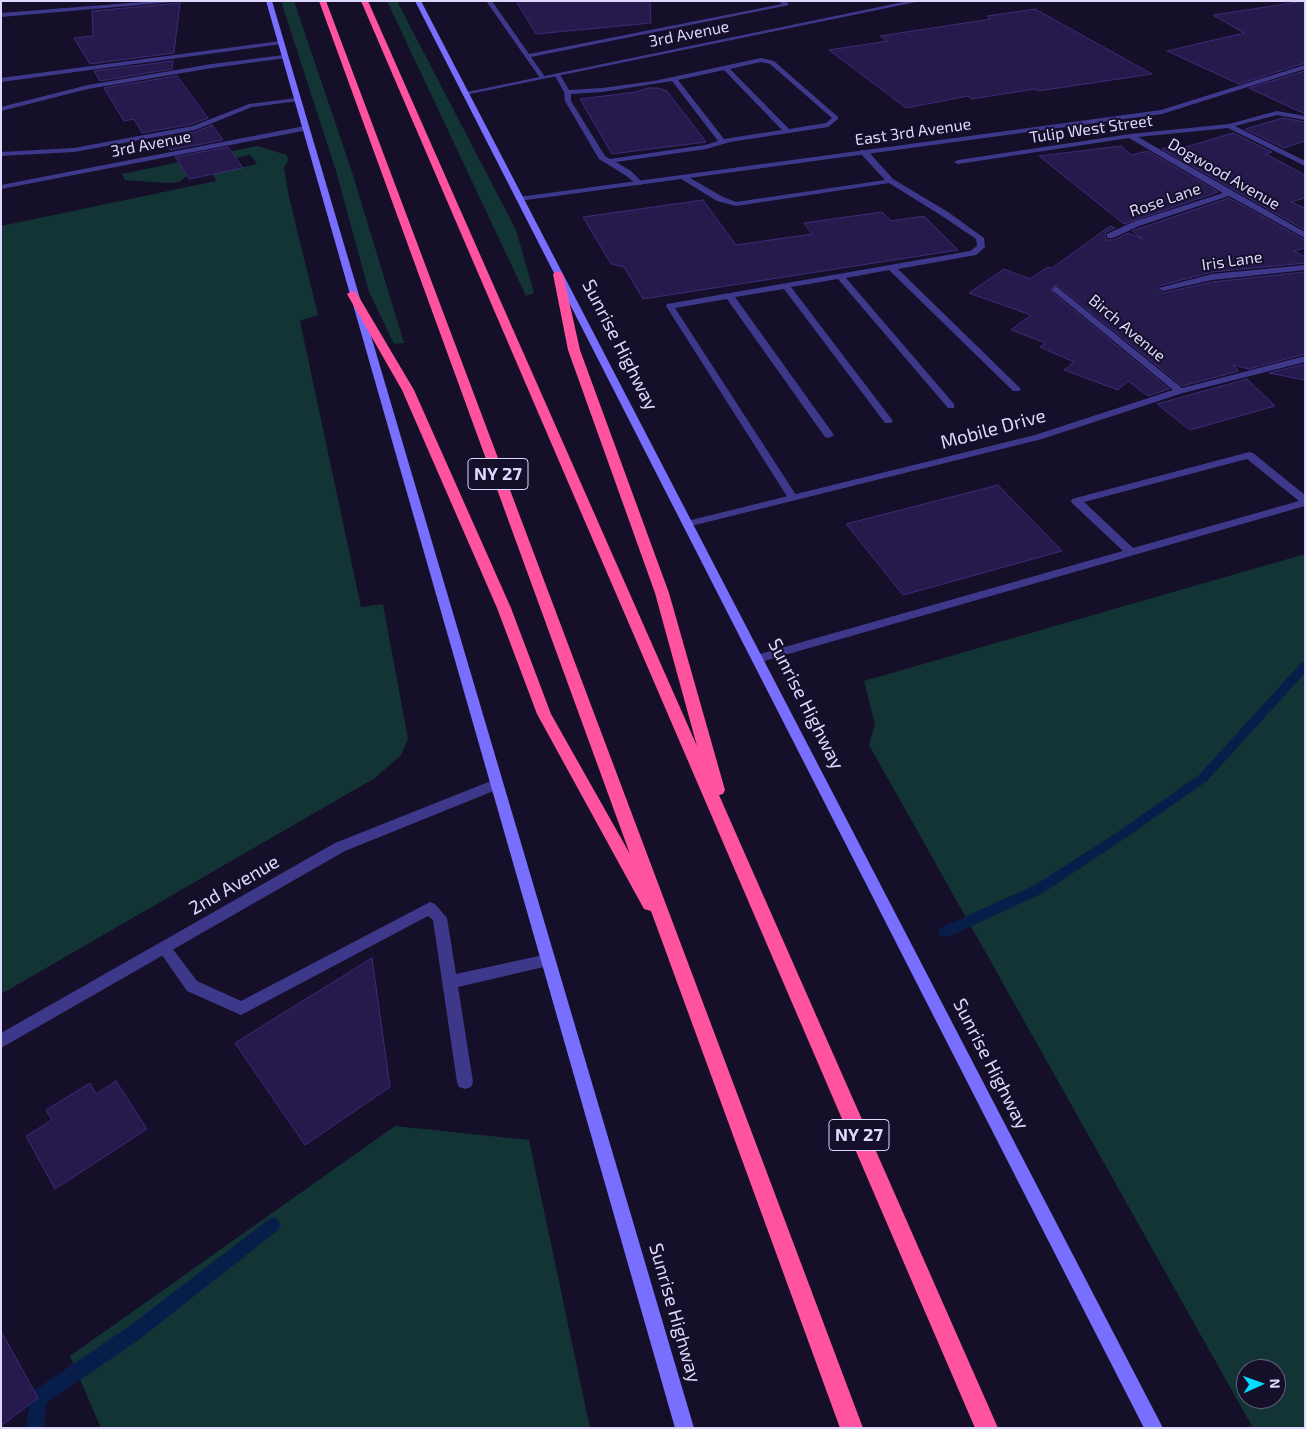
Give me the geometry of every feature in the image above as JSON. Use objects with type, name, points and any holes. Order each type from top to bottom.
[{"type":"highway","name":"NY 27","points":[[322,1],[852,1428]]},
{"type":"highway","name":"NY 27","points":[[364,1],[987,1428]]},
{"type":"highway","points":[[558,274],[574,350],[662,593],[731,842]]},
{"type":"highway","points":[[352,294],[408,390],[504,608],[544,714],[674,947]]},
{"type":"main road","name":"Sunrise Highway","points":[[269,1],[352,294],[685,1428]]},
{"type":"main road","name":"Sunrise Highway","points":[[418,1],[1154,1428]]},
{"type":"street","points":[[1,15],[182,1]]},
{"type":"street","points":[[489,1],[542,77]]},
{"type":"street","points":[[527,56],[786,5],[782,1]]},
{"type":"street","name":"3rd Avenue","points":[[465,93],[918,1]]},
{"type":"street","points":[[1,80],[280,43]]},
{"type":"street","points":[[1,109],[88,87],[284,56]]},
{"type":"street","points":[[567,92],[602,90],[674,79],[761,60],[772,62],[836,118],[828,125],[723,142],[706,148],[610,161]]},
{"type":"street","name":"East 3rd Avenue","points":[[519,199],[1162,112],[1305,67]]},
{"type":"street","points":[[726,68],[787,131]]},
{"type":"street","points":[[557,74],[567,92],[568,101],[602,157],[628,173],[638,183]]},
{"type":"street","points":[[674,79],[723,142]]},
{"type":"street","points":[[1,154],[74,150],[92,147],[195,128],[251,105],[297,100]]},
{"type":"street","points":[[1229,126],[1277,112],[1305,118]]},
{"type":"street","points":[[1229,126],[1305,164]]},
{"type":"street","name":"Tulip West Street","points":[[958,162],[1130,136],[1229,126]]},
{"type":"street","name":"3rd Avenue","points":[[1,187],[305,128]]},
{"type":"street","name":"Dogwood Avenue","points":[[1130,136],[1305,236]]},
{"type":"street","points":[[792,498],[670,306],[973,253],[981,248],[980,238],[945,214],[890,181],[864,152]]},
{"type":"street","points":[[682,177],[720,199],[736,204],[890,181]]},
{"type":"street","name":"Rose Lane","points":[[1110,236],[1136,224],[1230,193]]},
{"type":"street","name":"Iris Lane","points":[[1163,288],[1212,277],[1305,266]]},
{"type":"street","points":[[892,268],[1016,389]]},
{"type":"street","points":[[840,276],[951,406]]},
{"type":"street","points":[[786,286],[888,421]]},
{"type":"street","name":"Birch Avenue","points":[[1056,289],[1180,391]]},
{"type":"street","points":[[730,296],[829,435]]},
{"type":"street","name":"Mobile Drive","points":[[687,524],[1038,437],[1180,391],[1305,359]]},
{"type":"street","points":[[1131,552],[1076,501],[1249,455],[1305,502]]},
{"type":"street","points":[[757,659],[1305,502]]},
{"type":"street","name":"2nd Avenue","points":[[1,1041],[340,847],[496,784]]},
{"type":"street","points":[[164,948],[192,986],[241,1008],[430,908],[440,918],[465,1082]]},
{"type":"street","points":[[450,982],[548,960]]},
{"type":"green space","points":[[281,1],[294,1],[352,172],[404,343],[394,344],[369,292],[336,171]]},
{"type":"green space","points":[[387,1],[397,1],[516,230],[534,293],[526,296]]},
{"type":"green space","points":[[257,146],[287,155],[288,160],[284,168],[289,197],[318,315],[300,321],[361,607],[383,604],[408,739],[401,755],[375,778],[1,994],[1,226],[216,181],[213,174],[257,164],[250,155],[183,169],[187,176],[179,182],[166,183],[125,180],[122,174]]},
{"type":"green space","points":[[1305,554],[1305,1428],[1253,1428],[1242,1409],[1286,1409],[1286,1359],[1236,1359],[1236,1398],[869,745],[875,724],[864,681]]},
{"type":"green space","points":[[395,1126],[529,1140],[590,1428],[101,1428],[70,1356]]},
{"type":"building","points":[[516,1],[650,1],[651,23],[536,34]]},
{"type":"building","points":[[1305,1],[1305,63],[1239,84],[1167,51],[1244,33],[1213,15]]},
{"type":"building","points":[[180,3],[174,53],[90,64],[74,38],[93,36],[92,11]]},
{"type":"building","points":[[1035,9],[1152,74],[972,99],[968,96],[906,108],[829,50],[888,41],[880,36],[991,19],[987,16]]},
{"type":"building","points":[[173,61],[172,69],[100,81],[94,71]]},
{"type":"building","points":[[1305,71],[1305,114],[1249,88]]},
{"type":"building","points":[[177,76],[208,118],[192,124],[142,133],[134,119],[124,121],[104,88]]},
{"type":"building","points":[[648,88],[658,88],[667,91],[706,142],[612,154],[580,99],[636,92]]},
{"type":"building","points":[[1283,118],[1305,122],[1305,141],[1284,148],[1245,129]]},
{"type":"building","points":[[212,125],[223,140],[170,150],[162,138],[195,132]]},
{"type":"building","points":[[1233,133],[1272,152],[1266,154],[1305,175],[1305,198],[1291,202],[1305,208],[1305,230],[1162,149],[1174,146],[1179,149]]},
{"type":"building","points":[[1121,146],[1131,155],[1148,151],[1218,192],[1124,224],[1039,156]]},
{"type":"building","points":[[228,147],[243,168],[189,179],[175,157]]},
{"type":"building","points":[[1229,198],[1305,240],[1305,248],[1294,251],[1305,257],[1305,263],[1212,272],[1157,288],[1163,293],[1212,282],[1305,272],[1305,354],[1249,369],[1233,365],[1239,371],[1182,386],[1057,285],[1051,288],[1052,292],[1169,389],[1148,396],[1128,381],[1118,390],[1064,370],[1074,362],[1040,347],[1046,343],[1011,330],[1031,315],[969,293],[1004,269],[1030,279],[1048,267],[1052,268],[1110,226],[1115,228],[1106,232],[1105,238],[1107,240],[1114,240],[1128,233],[1143,239],[1132,231]]},
{"type":"building","points":[[703,200],[736,245],[812,234],[804,223],[882,212],[891,221],[924,216],[958,250],[643,299],[624,267],[611,264],[583,217]]},
{"type":"building","points":[[1305,364],[1305,380],[1269,373]]},
{"type":"building","points":[[1247,379],[1275,406],[1190,430],[1157,404]]},
{"type":"building","points":[[998,485],[1062,551],[903,595],[846,524]]},
{"type":"building","points":[[372,958],[390,1087],[305,1145],[235,1043]]},
{"type":"building","points":[[116,1081],[147,1129],[55,1189],[26,1136],[52,1120],[46,1110],[90,1083],[96,1094]]},
{"type":"building","points":[[1,1331],[38,1398],[1,1426]]},
{"type":"waterway","points":[[945,932],[1039,889],[1120,836],[1203,778],[1305,666]]},
{"type":"waterway","points":[[35,1428],[38,1398],[134,1333],[273,1225]]}]
